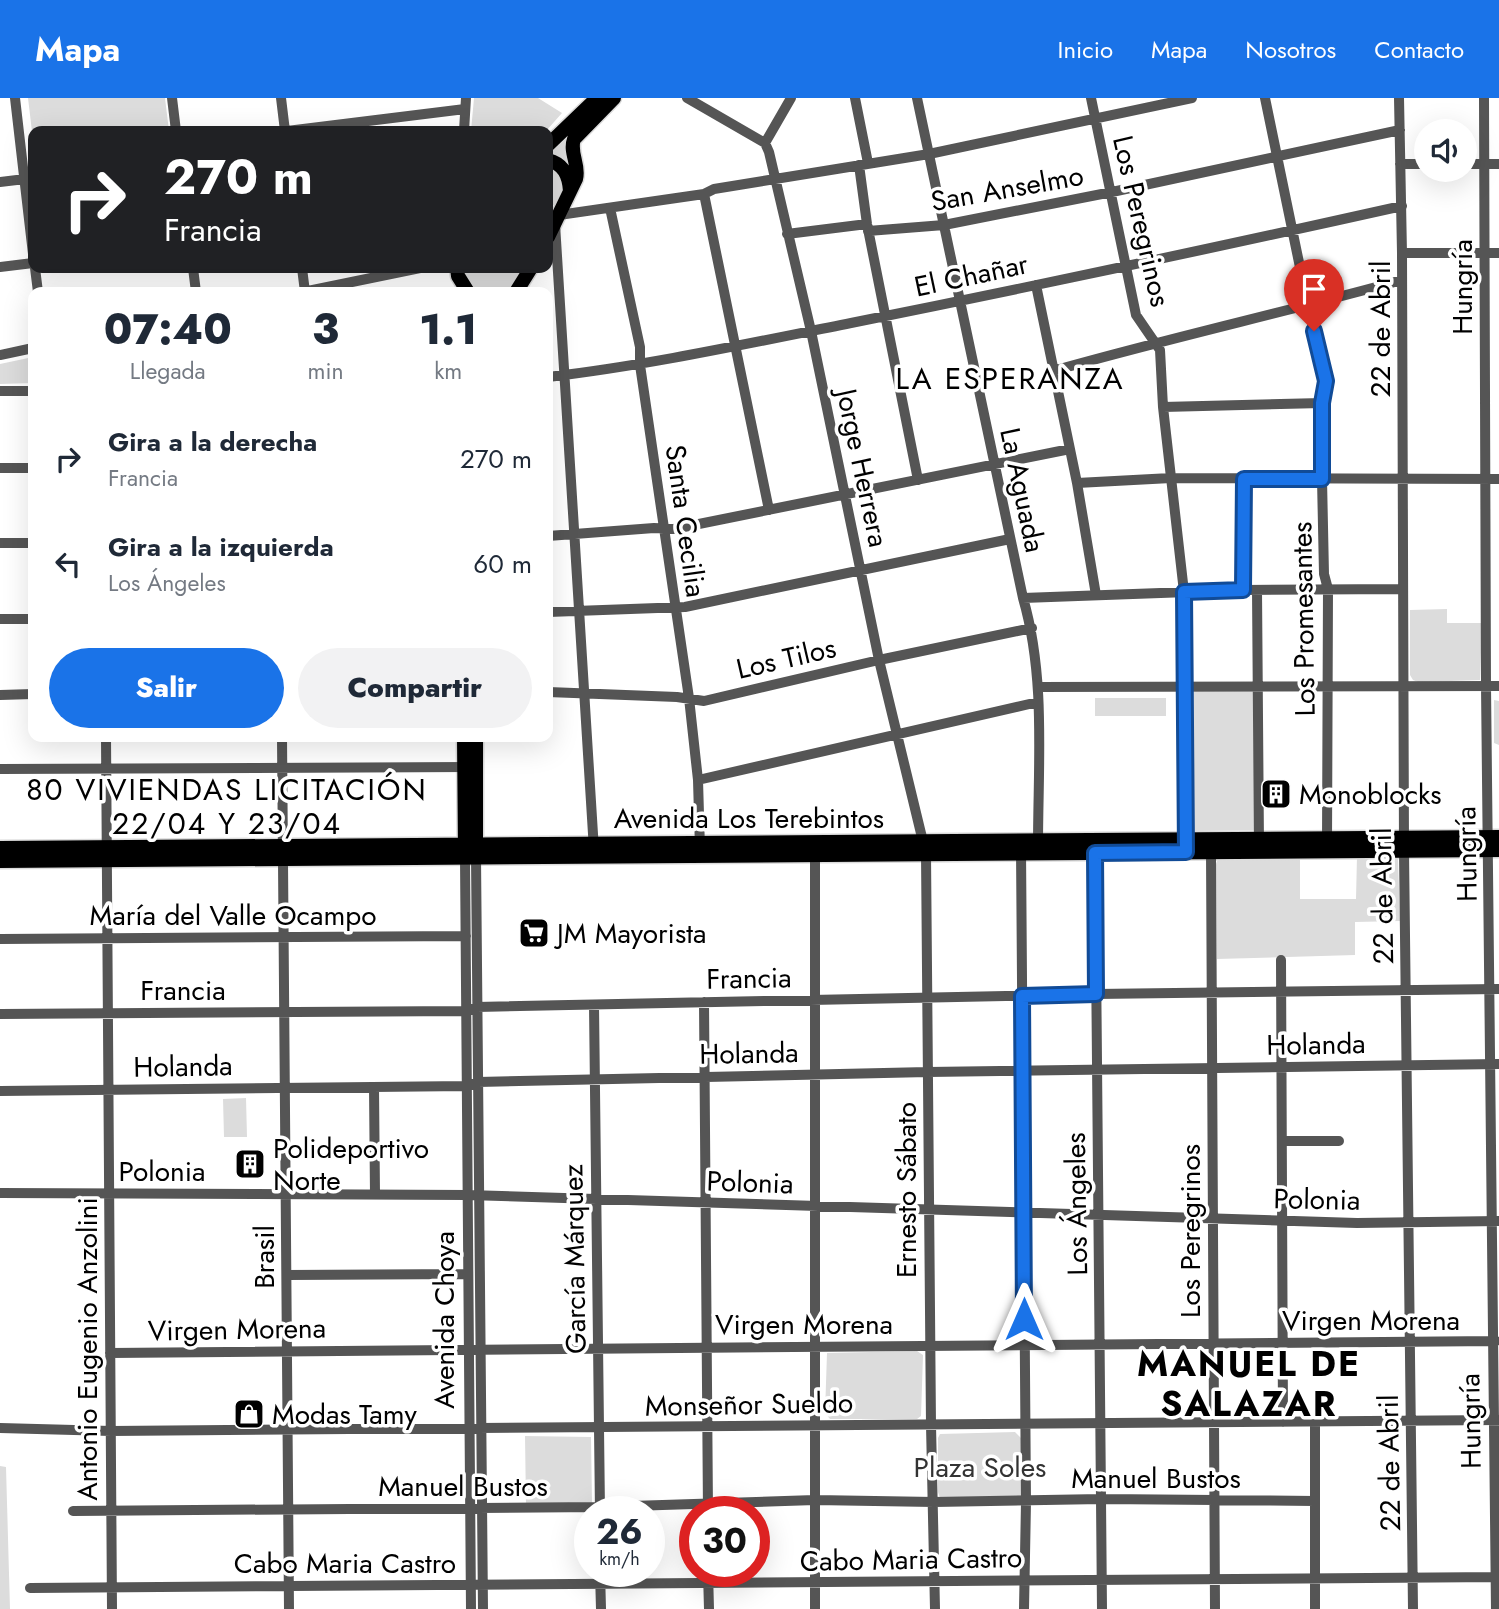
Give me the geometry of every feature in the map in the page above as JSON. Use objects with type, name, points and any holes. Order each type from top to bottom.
[{"type":"main road","points":[[553,140],[597,98]]},
{"type":"main road","points":[[557,214],[578,173],[572,146],[574,139],[614,98]]},
{"type":"main road","points":[[553,162],[561,166],[566,173],[557,214]]},
{"type":"main road","name":"Avenida Choya","points":[[465,742],[470,767],[471,851]]},
{"type":"main road","name":"Avenida Choya","points":[[470,767],[475,742]]},
{"type":"main road","name":"Avenida Los Terebintos","points":[[0,861],[107,854],[1494,844]]},
{"type":"main road","name":"Avenida Los Terebintos","points":[[1186,846],[1211,852],[1259,845]]},
{"type":"main road","name":"Avenida Los Terebintos","points":[[0,848],[107,854]]},
{"type":"street","points":[[15,98],[28,207]]},
{"type":"street","points":[[172,98],[175,126]]},
{"type":"street","points":[[281,98],[285,126]]},
{"type":"street","points":[[687,98],[765,143],[791,98]]},
{"type":"street","points":[[855,98],[864,164],[868,228],[918,480]]},
{"type":"street","name":"La Aguada","points":[[917,98],[1031,628],[1038,687],[1038,847]]},
{"type":"street","name":"Los Peregrinos","points":[[1091,98],[1136,315],[1160,350],[1163,407],[1184,592],[1186,846]]},
{"type":"street","points":[[594,850],[557,214],[704,194],[714,189],[929,154],[1192,98]]},
{"type":"street","name":"Los Promesantes","points":[[1265,98],[1326,381],[1322,403],[1322,479],[1324,573],[1328,589],[1327,845]]},
{"type":"street","name":"22 de Abril","points":[[1399,98],[1413,1609]]},
{"type":"street","name":"Hungría","points":[[1484,98],[1486,686],[1494,844],[1496,1609]]},
{"type":"street","points":[[365,126],[466,104],[464,126]]},
{"type":"street","name":"San Anselmo","points":[[787,234],[944,225],[1399,130]]},
{"type":"street","name":"Jorge Herrera","points":[[765,143],[776,179],[811,331],[879,660],[924,848]]},
{"type":"street","points":[[1477,164],[1499,163]]},
{"type":"street","points":[[1400,164],[1414,164]]},
{"type":"street","points":[[0,182],[25,179]]},
{"type":"street","points":[[704,194],[769,510]]},
{"type":"street","name":"El Chañar","points":[[553,376],[640,365],[811,331],[1127,267],[1402,206]]},
{"type":"street","name":"Santa Cecilia","points":[[610,208],[640,347],[640,365],[690,698],[698,780],[700,849]]},
{"type":"street","points":[[1402,253],[1499,253]]},
{"type":"street","points":[[0,267],[28,266]]},
{"type":"street","points":[[325,287],[380,274]]},
{"type":"street","points":[[1053,371],[1155,342],[1402,281]]},
{"type":"street","points":[[1036,285],[1077,483],[1096,595]]},
{"type":"street","points":[[0,355],[28,349]]},
{"type":"street","points":[[0,391],[28,391]]},
{"type":"street","points":[[1163,407],[1322,403]]},
{"type":"street","points":[[553,536],[674,529],[1070,449]]},
{"type":"street","points":[[0,468],[28,468]]},
{"type":"street","points":[[1077,483],[1171,478],[1499,479]]},
{"type":"street","points":[[1243,590],[1244,479]]},
{"type":"street","points":[[553,612],[676,608],[1010,539]]},
{"type":"street","points":[[0,543],[28,543]]},
{"type":"street","points":[[1023,598],[1243,590],[1403,589]]},
{"type":"street","points":[[1257,590],[1259,845]]},
{"type":"street","points":[[0,619],[28,619]]},
{"type":"street","name":"Los Tilos","points":[[553,692],[690,698],[704,701],[1031,628]]},
{"type":"street","points":[[1038,687],[1499,686]]},
{"type":"street","points":[[0,695],[28,694]]},
{"type":"street","points":[[698,780],[1038,702]]},
{"type":"street","name":"Antonio Eugenio Anzolini","points":[[106,742],[112,1609]]},
{"type":"street","name":"Brasil","points":[[282,742],[289,1609]]},
{"type":"street","points":[[0,769],[470,767]]},
{"type":"street","points":[[1021,847],[1026,1502],[1024,1609]]},
{"type":"street","name":"Los Ángeles","points":[[1095,847],[1102,1609]]},
{"type":"street","name":"Ernesto Sábato","points":[[924,848],[935,1609]]},
{"type":"street","points":[[815,849],[815,1609]]},
{"type":"street","name":"Avenida Choya","points":[[471,851],[466,936],[472,1009]]},
{"type":"street","name":"Avenida Choya","points":[[471,851],[476,1508],[476,1584],[471,1609]]},
{"type":"street","name":"Los Peregrinos","points":[[1211,852],[1215,1609]]},
{"type":"street","name":"María del Valle Ocampo","points":[[0,939],[466,936]]},
{"type":"street","points":[[1281,960],[1283,1422]]},
{"type":"street","name":"Francia","points":[[0,1014],[472,1009],[1096,994],[1494,989]]},
{"type":"street","points":[[704,1002],[708,1496]]},
{"type":"street","name":"García Márquez","points":[[594,1005],[600,1496]]},
{"type":"street","name":"Holanda","points":[[0,1090],[374,1087],[928,1072],[1495,1065]]},
{"type":"street","points":[[374,1087],[375,1195]]},
{"type":"street","points":[[1282,1141],[1339,1142]]},
{"type":"street","name":"Polonia","points":[[0,1193],[473,1195],[1282,1221],[1495,1221]]},
{"type":"street","name":"Avenida Choya","points":[[473,1195],[468,1274],[474,1349]]},
{"type":"street","points":[[286,1275],[468,1274]]},
{"type":"street","name":"Virgen Morena","points":[[110,1353],[1496,1341]]},
{"type":"street","name":"Monseñor Sueldo","points":[[0,1428],[111,1431],[1496,1420]]},
{"type":"street","points":[[1315,1422],[1315,1609]]},
{"type":"street","name":"Manuel Bustos","points":[[770,1503],[816,1500],[1315,1501]]},
{"type":"street","name":"Manuel Bustos","points":[[73,1511],[574,1510]]},
{"type":"street","name":"Cabo Maria Castro","points":[[770,1580],[815,1583],[1497,1577]]},
{"type":"street","name":"Avenida Choya","points":[[476,1584],[483,1609]]},
{"type":"street","name":"Cabo Maria Castro","points":[[30,1588],[574,1584]]},
{"type":"street","points":[[600,1587],[601,1609]]},
{"type":"street","points":[[708,1587],[709,1609]]},
{"type":"green space","points":[[28,98],[165,98],[168,126],[31,126]]},
{"type":"green space","points":[[474,98],[538,98],[562,113],[550,126],[471,126]]},
{"type":"green space","points":[[604,98],[578,126],[572,170],[553,159],[553,147]]},
{"type":"green space","points":[[553,168],[558,171],[566,189],[560,202],[553,206]]},
{"type":"green space","points":[[464,273],[521,273],[514,287],[470,287]]},
{"type":"green space","points":[[28,358],[28,383],[0,384],[0,364]]},
{"type":"green space","points":[[1447,609],[1447,623],[1482,623],[1480,680],[1413,680],[1410,675],[1410,610]]},
{"type":"green space","points":[[1253,689],[1255,830],[1192,831],[1190,690]]},
{"type":"green space","points":[[1095,698],[1166,698],[1166,716],[1095,716]]},
{"type":"green space","points":[[1494,700],[1499,701],[1499,745],[1494,743]]},
{"type":"green space","points":[[1357,856],[1394,856],[1398,859],[1400,921],[1355,922],[1355,955],[1217,959],[1218,859],[1300,857],[1300,899],[1356,899]]},
{"type":"green space","points":[[246,1098],[247,1137],[224,1137],[223,1099]]},
{"type":"green space","points":[[917,1351],[923,1355],[921,1416],[917,1419],[830,1419],[825,1413],[827,1353]]},
{"type":"green space","name":"Plaza Soles","points":[[1015,1432],[1021,1438],[1020,1499],[940,1498],[940,1434]]},
{"type":"green space","points":[[525,1436],[591,1437],[592,1496],[574,1496],[574,1504],[526,1505]]},
{"type":"green space","points":[[0,1466],[6,1467],[10,1609],[0,1609]]},
{"type":"place","name":"Monoblocks","points":[[1276,794]]},
{"type":"place","name":"JM Mayorista","points":[[534,933]]},
{"type":"place","name":"Polideportivo Norte","points":[[250,1164]]},
{"type":"place","name":"Modas Tamy","points":[[249,1414]]},
{"type":"district","name":"LA ESPERANZA","points":[[1010,379]]},
{"type":"district","name":"80 VIVIENDAS LICITACIÓN 22/04 Y 23/04","points":[[227,807]]},
{"type":"district","name":"MANUEL DE SALAZAR","points":[[1249,1384]]},
{"type":"route","points":[[1024,1319],[1022,996],[1096,994],[1095,853],[1186,852],[1184,592],[1243,590],[1244,479],[1322,479],[1322,403],[1326,381],[1314,331]]}]
